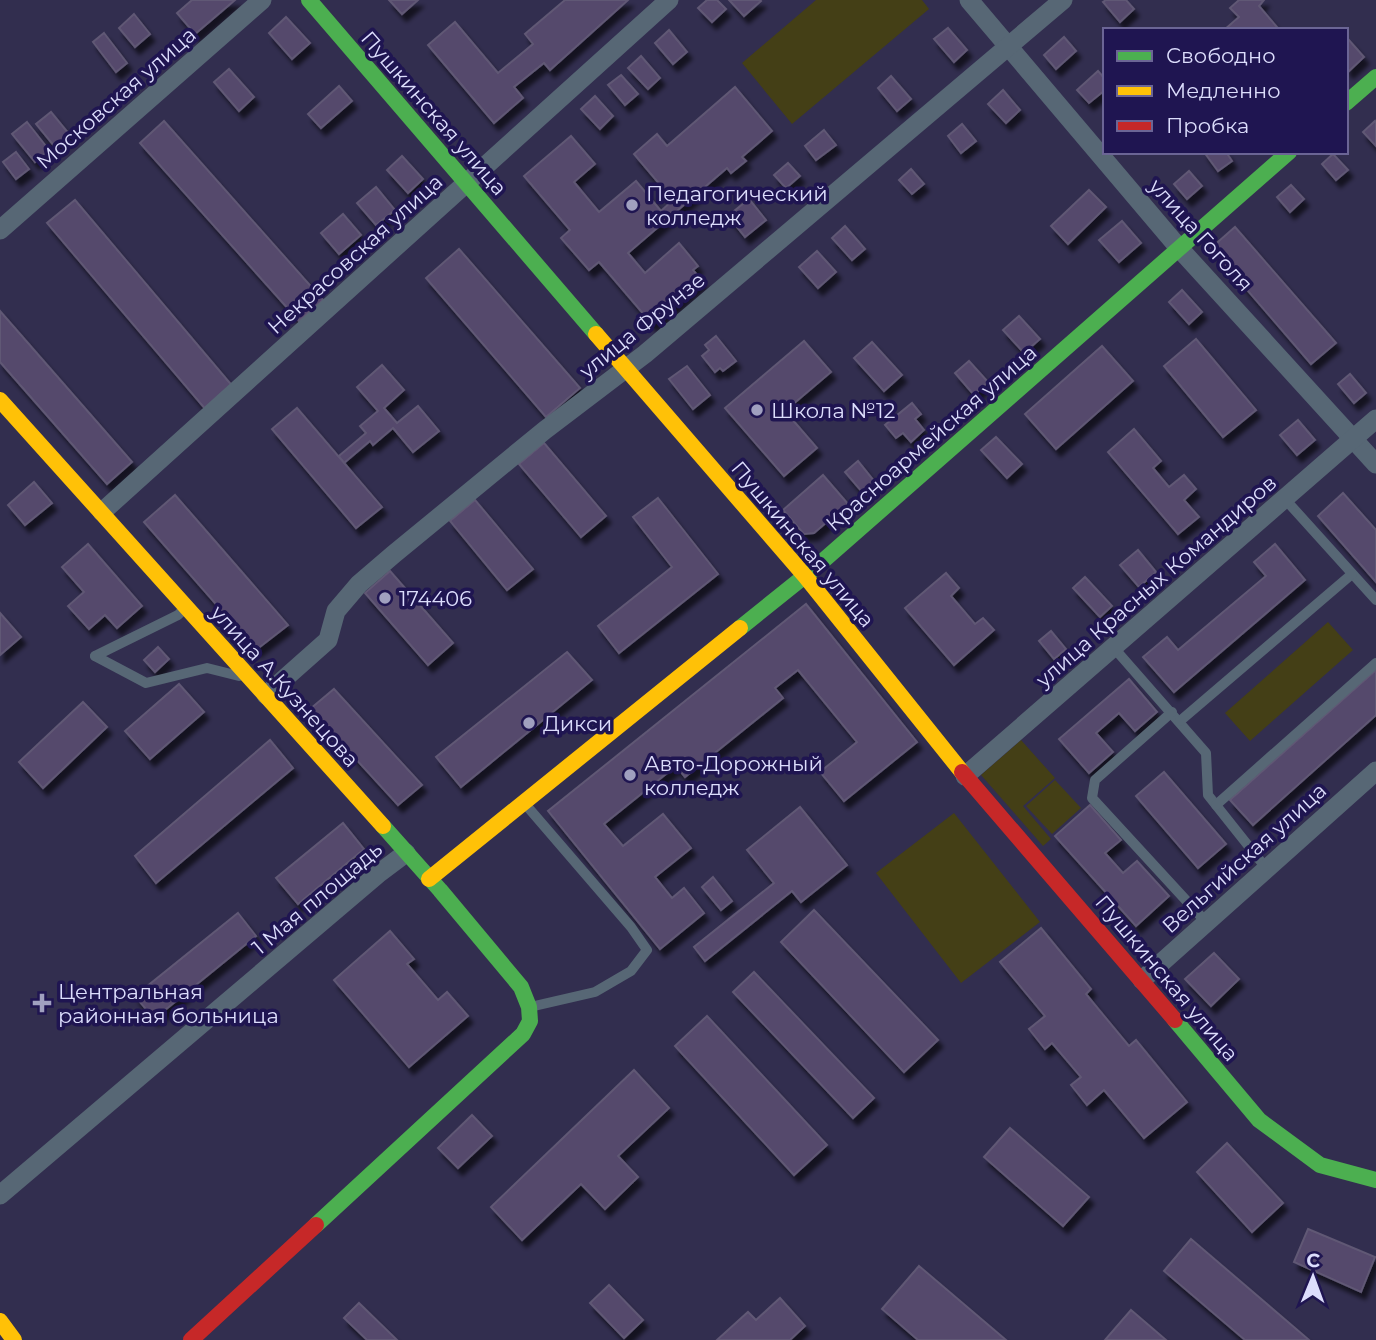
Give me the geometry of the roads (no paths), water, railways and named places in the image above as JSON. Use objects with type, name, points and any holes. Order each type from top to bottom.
[{"type":"main road","name":"Пушкинская улица","points":[[309,0],[805,576],[965,776],[1259,1120],[1320,1165],[1376,1180]]},
{"type":"main road","points":[[1348,101],[1376,77]]},
{"type":"main road","name":"Красноармейская улица","points":[[429,878],[805,576],[1287,154]]},
{"type":"main road","name":"улица А.Кузнецова","points":[[0,400],[429,878],[521,987],[529,1007]]},
{"type":"main road","points":[[191,1340],[523,1034],[530,1021],[529,1007]]},
{"type":"main road","points":[[0,1321],[14,1340]]},
{"type":"street","name":"Московская улица","points":[[0,230],[262,0]]},
{"type":"street","name":"Некрасовская улица","points":[[102,512],[669,0]]},
{"type":"street","name":"улица Гоголя","points":[[969,0],[1180,248],[1376,464]]},
{"type":"street","name":"улица Фрунзе","points":[[266,695],[328,640],[336,611],[359,584],[545,430],[626,369],[1063,0]]},
{"type":"street","name":"улица Красных Командиров","points":[[965,776],[1376,419]]},
{"type":"street","name":"Вельгийская улица","points":[[1142,980],[1376,771]]},
{"type":"street","name":"1 Мая площадь","points":[[0,1195],[406,853]]},
{"type":"lane","points":[[1284,499],[1376,600]]},
{"type":"lane","points":[[1180,721],[1352,574]]},
{"type":"lane","points":[[186,607],[178,615],[94,656],[146,682],[207,668],[252,679]]},
{"type":"lane","points":[[1114,648],[1206,753],[1208,795],[1266,868]]},
{"type":"lane","points":[[1216,805],[1376,663]]},
{"type":"lane","points":[[1172,712],[1095,780],[1092,798],[1206,922]]},
{"type":"lane","points":[[524,802],[631,927],[647,950],[631,971],[595,992],[529,1007]]},
{"type":"place","name":"Педагогический колледж","points":[[632,205]]},
{"type":"place","name":"Школа №12","points":[[757,410]]},
{"type":"place","name":"174406","points":[[385,598]]},
{"type":"place","name":"Дикси","points":[[529,723]]},
{"type":"place","name":"Авто-Дорожный колледж","points":[[630,775]]},
{"type":"place","name":"Центральная районная больница","points":[[42,1003]]}]
